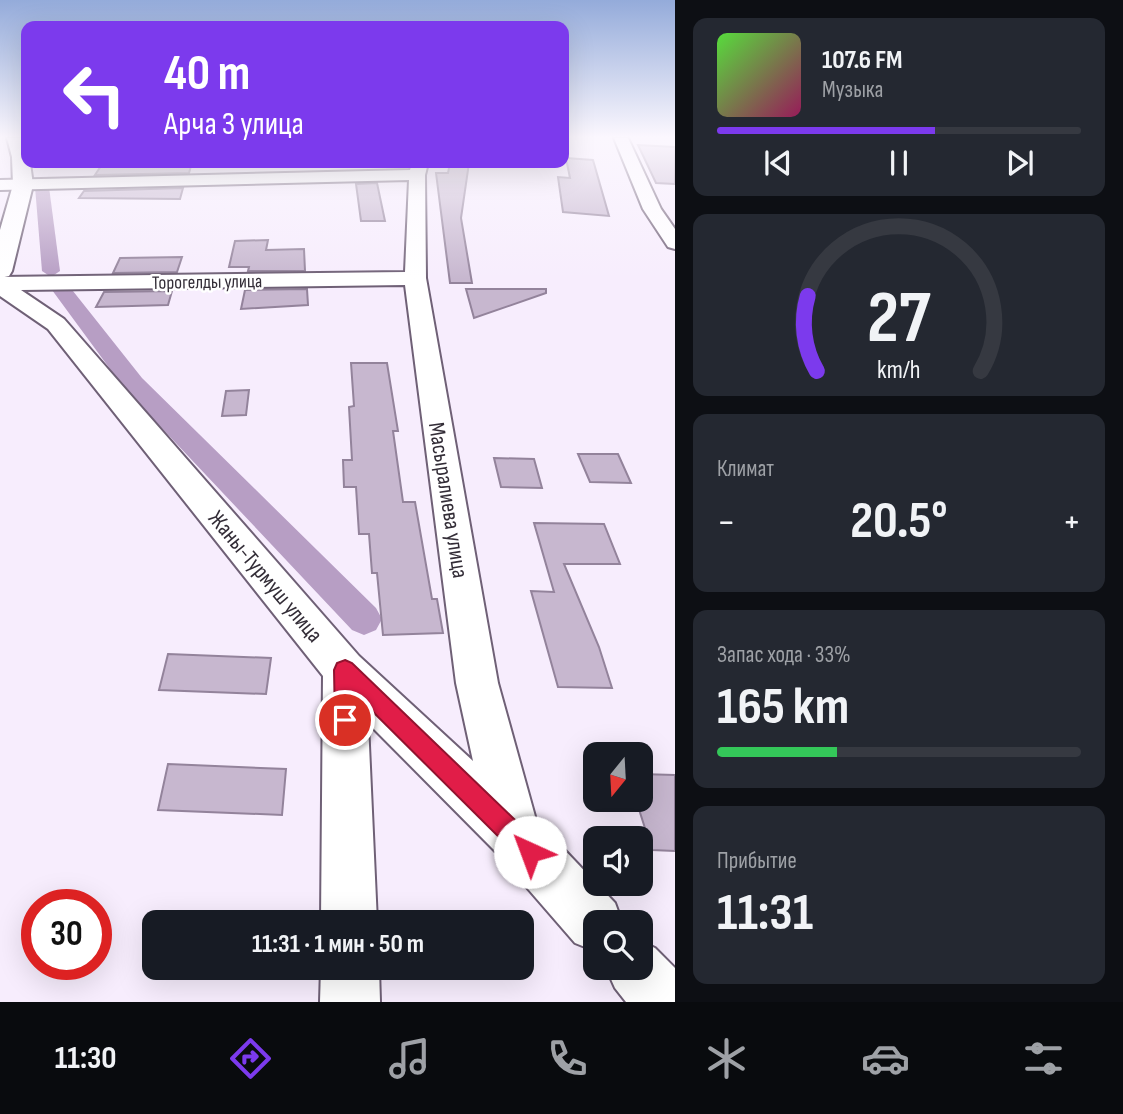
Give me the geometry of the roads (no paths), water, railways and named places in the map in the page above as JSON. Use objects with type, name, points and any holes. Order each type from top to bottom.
[{"type":"street","points":[[0,271],[23,185]]},
{"type":"street","points":[[0,186],[29,185]]},
{"type":"street","name":"Масыралиева улица","points":[[418,185],[415,278],[477,683],[514,834]]},
{"type":"street","points":[[641,185],[652,209],[675,243]]},
{"type":"street","name":"Торогелды улица","points":[[0,285],[415,278]]},
{"type":"street","name":"Жаны-Турмуш улица","points":[[0,285],[56,324],[345,670],[514,834],[583,910]]},
{"type":"street","points":[[345,670],[349,910]]},
{"type":"street","points":[[350,980],[350,1002]]},
{"type":"street","points":[[646,980],[666,1002]]},
{"type":"waterway","points":[[42,187],[51,271]]},
{"type":"waterway","points":[[62,290],[133,383],[364,619]]}]
